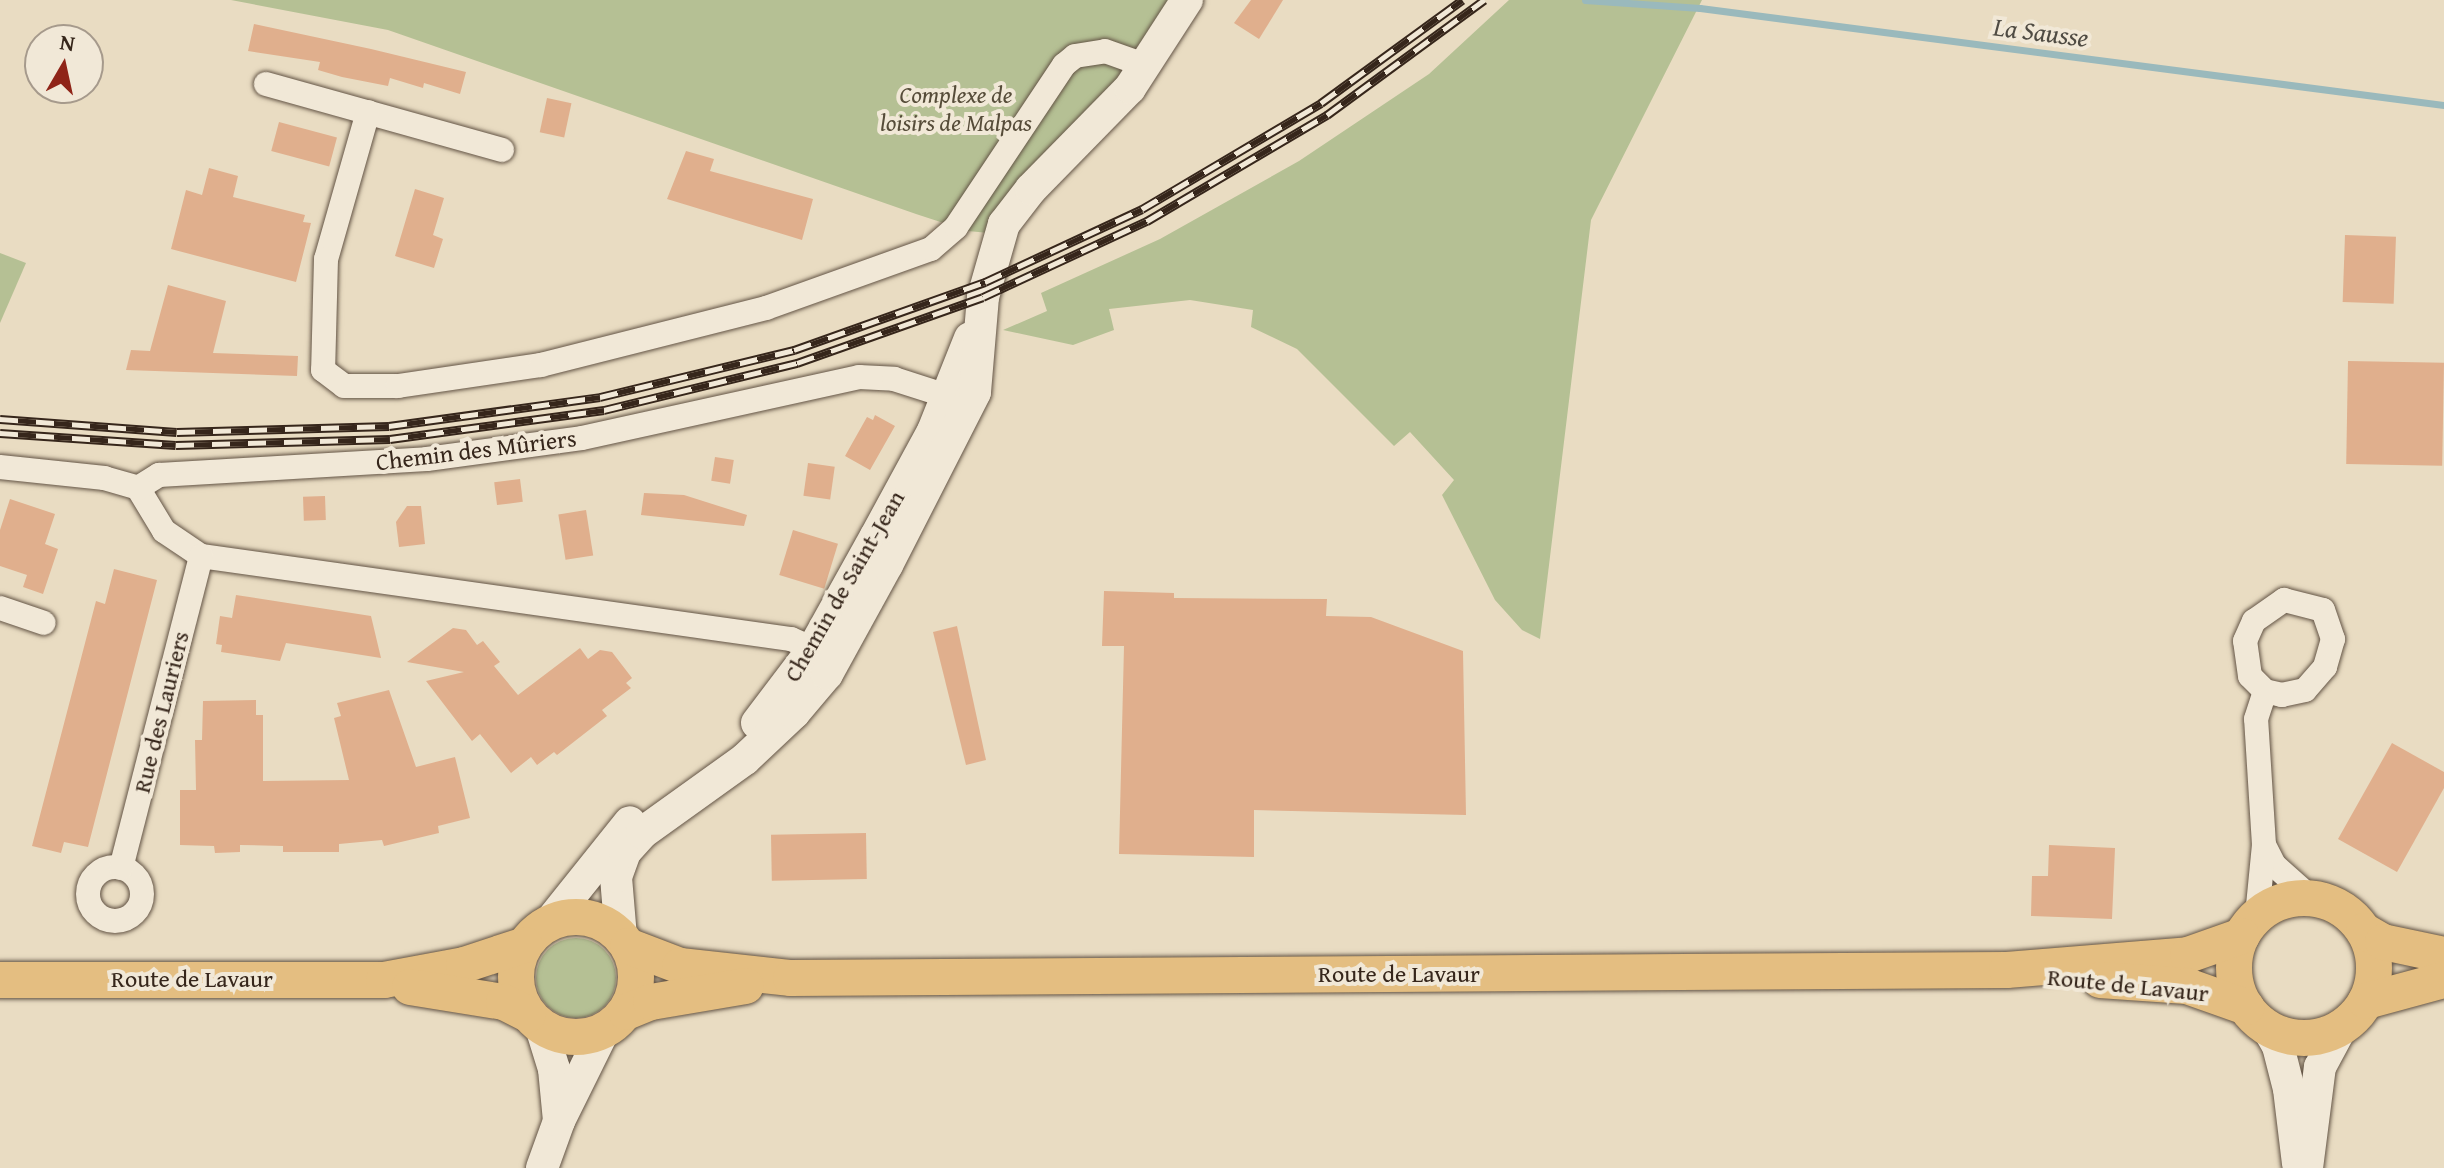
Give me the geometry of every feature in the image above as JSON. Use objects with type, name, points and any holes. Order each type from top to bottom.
[{"type":"main road","points":[[2364,931],[2375,966],[2366,1001],[2341,1028],[2304,1038],[2257,1017],[2234,972],[2250,926],[2283,902],[2311,898],[2342,909],[2364,931],[2383,942],[2444,955]]},
{"type":"main road","points":[[587,918],[625,941],[637,979],[615,1022],[572,1038],[535,1020],[516,987],[537,934],[587,918]]},
{"type":"main road","name":"Route de Lavaur","points":[[625,941],[680,966],[791,978],[2007,970],[2188,955],[2250,926]]},
{"type":"main road","name":"Route de Lavaur","points":[[384,980],[464,965],[537,934]]},
{"type":"main road","name":"Route de Lavaur","points":[[2007,970],[2187,986],[2257,1017]]},
{"type":"main road","name":"Route de Lavaur","points":[[615,1022],[651,1002],[791,978]]},
{"type":"main road","name":"Route de Lavaur","points":[[0,980],[384,980],[504,1002],[535,1020]]},
{"type":"main road","points":[[2366,1001],[2444,980]]},
{"type":"street","name":"Chemin de Saint-Jean","points":[[625,941],[616,877],[625,852],[642,833],[745,759],[820,661],[969,409],[977,382],[981,309],[994,246],[1010,214],[1106,116],[1147,66],[1187,0]]},
{"type":"street","points":[[368,112],[326,259],[323,370],[344,386],[398,386],[541,365],[766,308],[931,249],[956,227],[1064,65],[1075,56],[1105,51],[1147,66]]},
{"type":"street","points":[[266,84],[502,150]]},
{"type":"street","name":"Chemin de Saint-Jean","points":[[537,934],[635,816],[720,759],[788,684],[820,661],[947,396],[981,309]]},
{"type":"street","name":"Chemin des Mûriers","points":[[138,488],[159,475],[427,459],[683,419],[859,377],[894,379],[947,396]]},
{"type":"street","points":[[0,467],[104,478],[138,488],[164,531],[201,556],[791,639],[820,661]]},
{"type":"street","name":"Rue des Lauriers","points":[[121,868],[201,556]]},
{"type":"street","points":[[0,608],[44,623]]},
{"type":"street","points":[[755,636],[781,654],[788,684]]},
{"type":"street","points":[[2250,926],[2264,845],[2256,719],[2265,691]]},
{"type":"street","points":[[2264,845],[2274,865],[2311,898]]},
{"type":"street","points":[[2257,1017],[2278,1046],[2289,1089],[2299,1168]]},
{"type":"street","points":[[535,1020],[554,1069],[559,1121]]},
{"type":"street","points":[[542,1168],[559,1121],[615,1022]]},
{"type":"street","points":[[2307,1168],[2320,1067],[2341,1028]]},
{"type":"green space","name":"Complexe de loisirs de Malpas","points":[[231,0],[1187,0],[999,234],[968,231],[916,214],[388,30]]},
{"type":"green space","points":[[1509,0],[1702,0],[1591,220],[1540,639],[1522,630],[1495,600],[1442,495],[1454,480],[1410,432],[1394,446],[1297,349],[1251,327],[1253,310],[1190,300],[1109,309],[1114,330],[1073,345],[1003,330],[1047,311],[1041,293],[1160,239],[1299,161],[1429,74]]},
{"type":"green space","points":[[0,253],[26,263],[0,323]]},
{"type":"green space","points":[[576,938],[591,941],[604,950],[613,963],[616,978],[613,993],[604,1006],[591,1015],[576,1018],[561,1015],[548,1006],[539,993],[536,978],[539,963],[548,950],[561,941]]},
{"type":"building","points":[[1251,0],[1283,0],[1259,39],[1234,23]]},
{"type":"building","points":[[254,24],[466,72],[460,94],[424,83],[423,88],[390,78],[388,86],[342,77],[318,70],[320,62],[248,51]]},
{"type":"building","points":[[547,98],[571,103],[564,137],[540,132]]},
{"type":"building","points":[[279,122],[337,138],[329,167],[271,151]]},
{"type":"building","points":[[686,151],[714,159],[710,171],[813,199],[802,240],[667,199]]},
{"type":"building","points":[[209,168],[238,176],[233,197],[305,215],[303,222],[311,223],[296,282],[171,249],[186,190],[202,195]]},
{"type":"building","points":[[415,189],[444,198],[433,235],[443,239],[434,268],[395,256]]},
{"type":"building","points":[[2345,235],[2396,237],[2394,304],[2343,302]]},
{"type":"building","points":[[168,285],[226,301],[213,353],[298,356],[297,376],[126,370],[131,350],[150,351]]},
{"type":"building","points":[[2348,361],[2444,363],[2442,466],[2346,464]]},
{"type":"building","points":[[875,415],[895,426],[870,470],[845,456],[867,417],[873,420]]},
{"type":"building","points":[[715,457],[734,460],[730,484],[711,481]]},
{"type":"building","points":[[808,463],[835,467],[830,499],[803,496]]},
{"type":"building","points":[[520,479],[523,502],[497,505],[494,482]]},
{"type":"building","points":[[644,493],[684,495],[747,515],[744,526],[641,515]]},
{"type":"building","points":[[325,496],[326,520],[304,521],[303,497]]},
{"type":"building","points":[[10,499],[55,514],[45,544],[58,549],[43,594],[23,587],[27,575],[0,566],[0,530]]},
{"type":"building","points":[[407,506],[421,506],[425,544],[399,547],[396,522]]},
{"type":"building","points":[[586,510],[593,555],[566,560],[558,514]]},
{"type":"building","points":[[793,530],[838,544],[824,589],[779,575]]},
{"type":"building","points":[[114,569],[157,580],[88,847],[64,842],[61,853],[32,846],[96,601],[105,604]]},
{"type":"building","points":[[1104,591],[1174,593],[1174,598],[1327,599],[1326,616],[1371,617],[1463,651],[1466,815],[1254,810],[1254,857],[1119,854],[1124,646],[1102,646]]},
{"type":"building","points":[[236,595],[371,616],[381,658],[286,643],[280,661],[221,652],[222,645],[216,644],[220,616],[232,618]]},
{"type":"building","points":[[957,626],[986,760],[966,765],[933,632]]},
{"type":"building","points":[[453,628],[466,630],[477,645],[483,641],[500,662],[494,666],[518,695],[580,648],[588,659],[600,650],[612,652],[632,678],[626,683],[631,688],[602,710],[607,716],[557,755],[554,752],[537,765],[531,757],[511,773],[480,734],[472,741],[426,681],[464,672],[407,662]]},
{"type":"building","points":[[389,690],[416,767],[455,757],[470,818],[438,826],[439,833],[384,846],[382,840],[339,844],[339,852],[283,852],[283,846],[240,845],[240,852],[215,853],[214,846],[180,845],[180,790],[196,790],[195,740],[202,740],[203,701],[256,700],[256,715],[263,715],[263,781],[349,780],[334,718],[341,716],[337,703]]},
{"type":"building","points":[[2392,743],[2444,772],[2444,788],[2397,872],[2338,839]]},
{"type":"building","points":[[866,833],[867,879],[772,881],[771,835]]},
{"type":"building","points":[[2049,845],[2115,848],[2112,919],[2031,916],[2032,876],[2048,876]]},
{"type":"waterway","name":"La Sausse","points":[[1585,0],[1700,8],[2444,105]]},
{"type":"railway","points":[[0,419],[177,432],[389,426],[600,397],[794,350],[985,282],[1142,209],[1321,103],[1462,0]]},
{"type":"railway","points":[[0,433],[176,445],[390,439],[604,410],[797,363],[983,297],[1147,221],[1327,115],[1484,0]]}]
